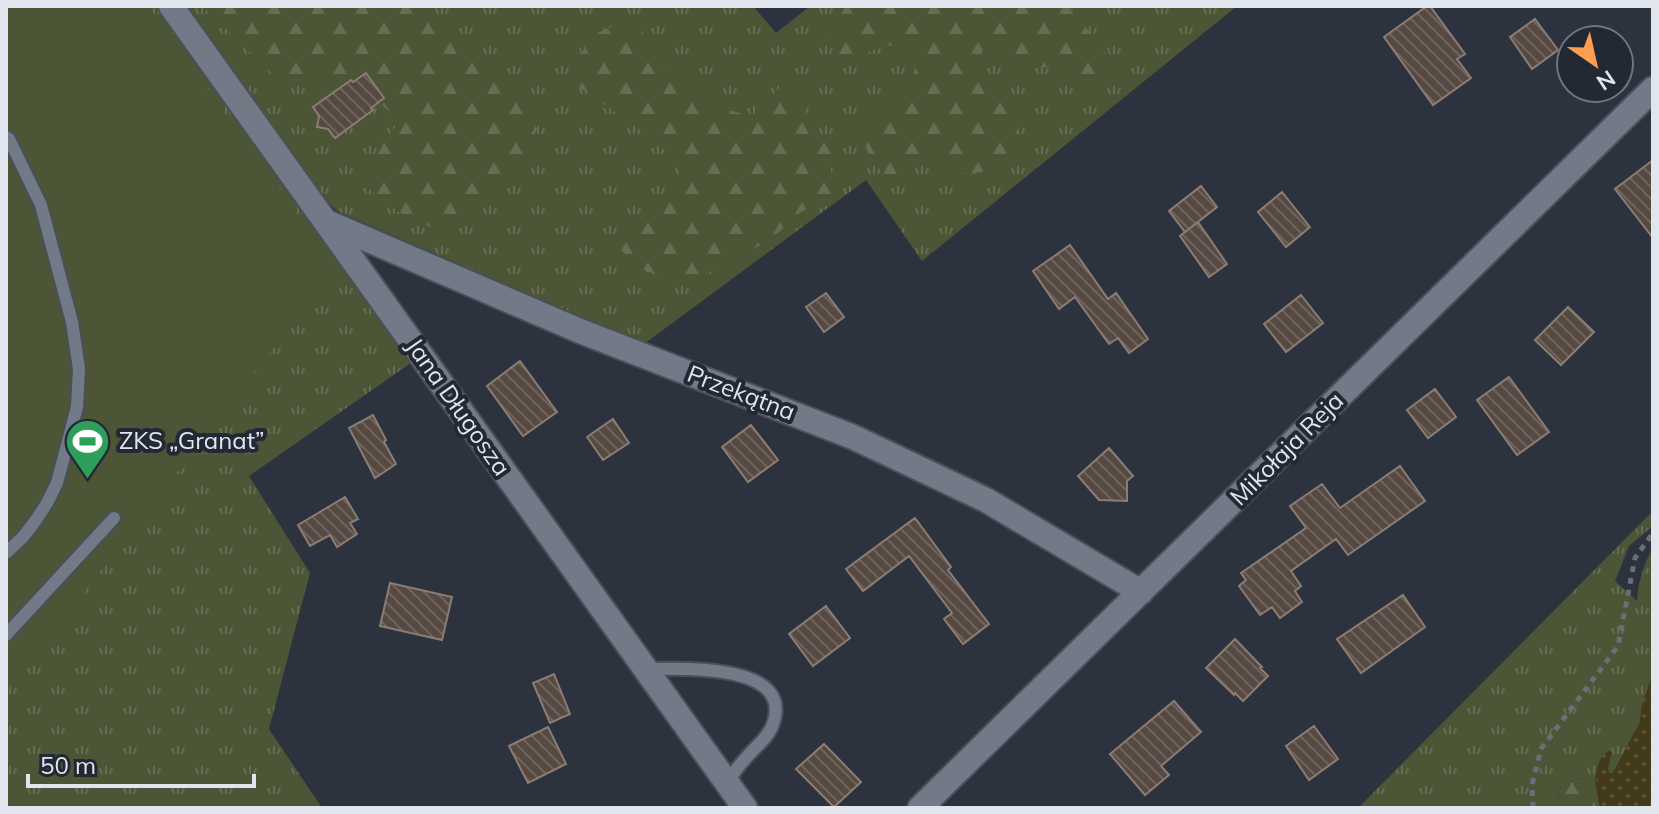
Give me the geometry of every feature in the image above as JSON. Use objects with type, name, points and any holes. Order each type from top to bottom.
[{"type":"street","name":"Jana Długosza","points":[[171,6],[745,808]]},
{"type":"street","name":"Mikołaja Reja","points":[[920,808],[1653,89]]},
{"type":"street","name":"Przekątna","points":[[327,222],[580,331],[853,437],[986,500],[1141,592]]},
{"type":"lane","points":[[6,137],[41,205],[72,322],[79,369],[77,407],[57,483],[36,520],[7,552]]},
{"type":"lane","points":[[6,635],[114,518]]},
{"type":"lane","points":[[645,669],[706,669],[737,674],[758,683],[772,696],[777,712],[773,728],[727,783]]},
{"type":"path","points":[[1533,808],[1532,785],[1541,749],[1618,646],[1635,558],[1653,533]]},
{"type":"green space","points":[[6,6],[158,6],[418,358],[249,476],[310,573],[269,729],[322,808],[6,808]]},
{"type":"green space","name":"ZKS „Granat”","points":[[6,6],[148,6],[336,268],[6,692]]},
{"type":"green space","points":[[180,6],[753,6],[776,33],[810,6],[1237,6],[922,261],[866,180],[644,344],[337,211],[321,195]]},
{"type":"green space","points":[[206,6],[422,6],[451,35],[513,86],[537,129],[512,180],[460,228],[430,227],[397,211],[369,189],[371,167],[387,137],[400,121],[371,95],[327,80],[280,81],[207,11]]},
{"type":"green space","points":[[846,6],[1069,6],[1105,52],[1101,74],[1085,77],[1028,63],[984,47],[978,62],[987,81],[1006,93],[1020,121],[1017,141],[992,170],[968,174],[926,157],[914,161],[891,182],[871,159],[862,138],[869,118],[911,90],[916,61],[891,45],[844,59],[826,40]]},
{"type":"green space","points":[[634,17],[662,66],[707,102],[751,117],[786,81],[831,151],[831,195],[801,212],[771,239],[722,267],[695,278],[647,272],[608,239],[649,207],[677,197],[681,163],[630,122],[576,85],[586,38]]},
{"type":"green space","points":[[1653,511],[1653,526],[1629,546],[1615,581],[1637,601],[1642,573],[1653,547],[1653,673],[1642,705],[1640,722],[1613,773],[1609,773],[1602,756],[1595,780],[1578,778],[1560,788],[1557,808],[1358,808]]},
{"type":"green space","points":[[1578,778],[1595,780],[1600,808],[1557,808],[1560,788]]},
{"type":"sand","points":[[1653,673],[1653,808],[1600,808],[1596,785],[1599,763],[1608,751],[1612,752],[1608,768],[1609,773],[1613,773],[1640,722],[1642,705]]},
{"type":"building","points":[[1427,6],[1465,54],[1457,59],[1471,78],[1433,105],[1384,37]]},
{"type":"building","points":[[1535,19],[1555,46],[1555,52],[1532,69],[1510,37]]},
{"type":"building","points":[[366,73],[384,98],[335,138],[328,129],[317,127],[319,116],[313,107]]},
{"type":"building","points":[[1653,160],[1653,238],[1615,189]]},
{"type":"building","points":[[1201,186],[1217,207],[1185,232],[1169,211]]},
{"type":"building","points":[[1282,192],[1310,227],[1286,247],[1258,212]]},
{"type":"building","points":[[1198,222],[1227,264],[1209,277],[1180,236]]},
{"type":"building","points":[[1070,245],[1108,299],[1116,293],[1148,339],[1129,353],[1118,338],[1109,344],[1075,297],[1059,309],[1033,271]]},
{"type":"building","points":[[826,293],[844,317],[824,332],[806,307]]},
{"type":"building","points":[[1301,295],[1323,323],[1286,352],[1264,324]]},
{"type":"building","points":[[1568,307],[1594,332],[1561,365],[1535,340]]},
{"type":"building","points":[[520,361],[557,412],[523,436],[487,386]]},
{"type":"building","points":[[1509,377],[1549,432],[1517,455],[1477,400]]},
{"type":"building","points":[[1435,389],[1456,417],[1428,438],[1407,410]]},
{"type":"building","points":[[373,415],[396,464],[375,478],[349,428]]},
{"type":"building","points":[[613,419],[629,443],[603,460],[587,437]]},
{"type":"building","points":[[751,425],[778,460],[748,482],[722,447]]},
{"type":"building","points":[[1109,448],[1133,476],[1127,481],[1127,501],[1099,500],[1078,476]]},
{"type":"building","points":[[1400,466],[1425,501],[1348,555],[1336,539],[1291,571],[1301,586],[1295,591],[1302,602],[1280,618],[1272,607],[1260,615],[1239,586],[1246,580],[1241,573],[1306,528],[1290,506],[1322,484],[1340,508]]},
{"type":"building","points":[[345,497],[358,519],[350,523],[357,534],[337,547],[330,535],[310,546],[298,525]]},
{"type":"building","points":[[915,518],[951,567],[948,570],[989,624],[963,644],[944,619],[952,613],[909,556],[863,591],[846,569]]},
{"type":"building","points":[[390,583],[452,597],[442,640],[380,626]]},
{"type":"building","points":[[1403,595],[1425,627],[1361,673],[1337,639]]},
{"type":"building","points":[[826,606],[850,638],[813,666],[789,634]]},
{"type":"building","points":[[1235,639],[1268,676],[1243,701],[1206,668]]},
{"type":"building","points":[[554,674],[570,714],[550,723],[533,683]]},
{"type":"building","points":[[1174,701],[1201,732],[1161,766],[1169,775],[1145,795],[1110,754]]},
{"type":"building","points":[[1314,726],[1338,759],[1309,780],[1286,746]]},
{"type":"building","points":[[548,727],[566,764],[528,783],[509,746]]},
{"type":"building","points":[[824,744],[861,782],[834,807],[796,769]]},
{"type":"place","name":"ZKS „Granat”","points":[[88,480]]}]
